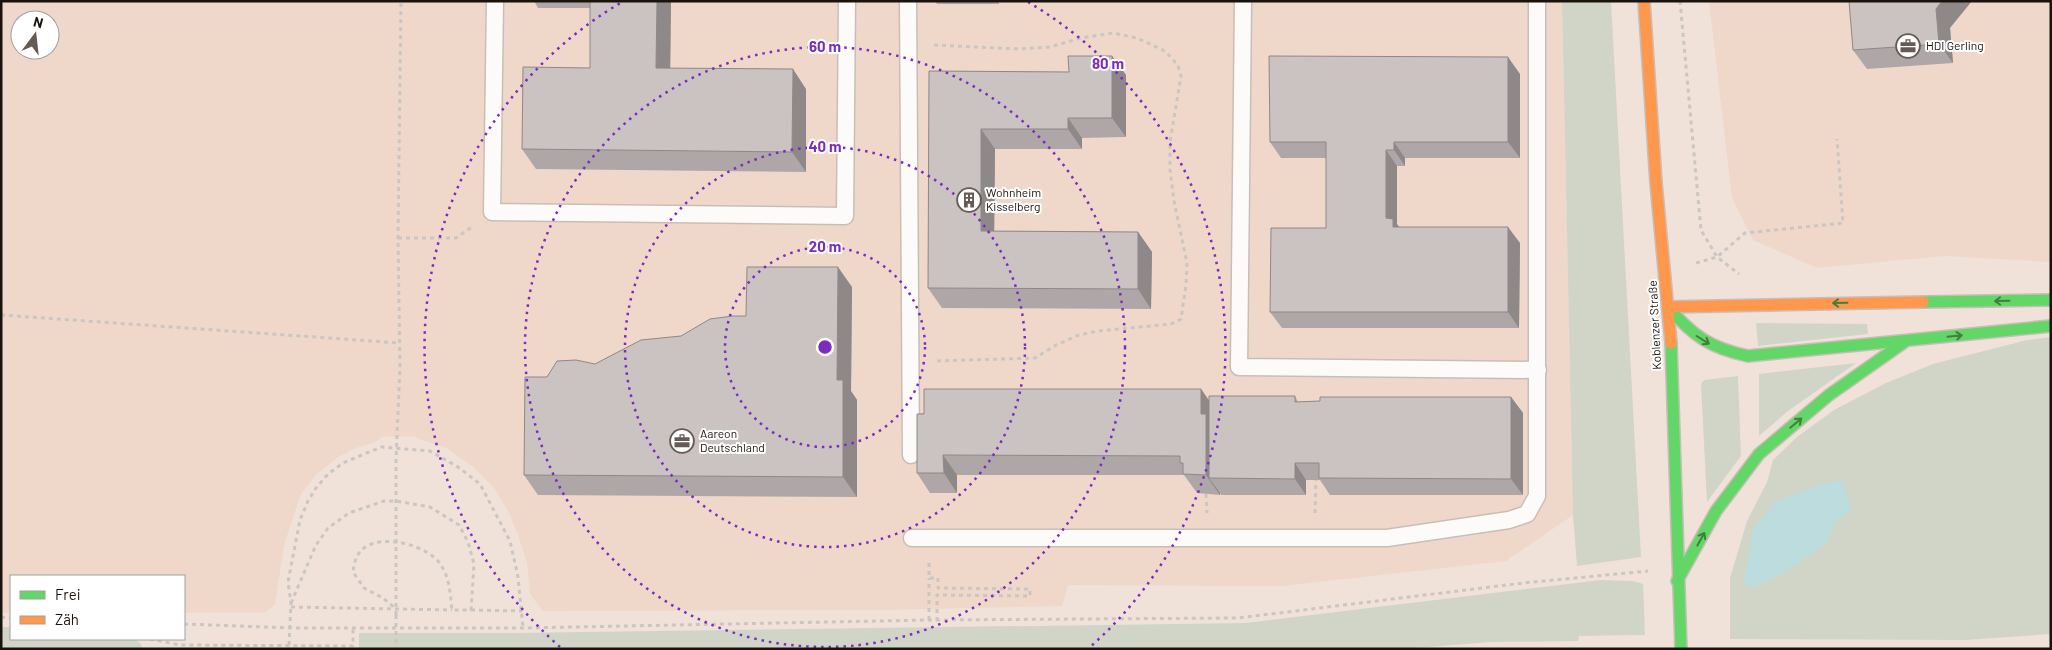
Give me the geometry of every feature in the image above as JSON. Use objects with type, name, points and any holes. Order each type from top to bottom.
[{"type":"main road","name":"Koblenzer Straße","points":[[1644,1],[1656,183],[1671,336],[1681,649]]},
{"type":"main road","points":[[1668,307],[2051,300]]},
{"type":"main road","points":[[1668,307],[1688,330],[1705,343],[1724,351],[1748,356],[2051,326]]},
{"type":"main road","points":[[1678,581],[1716,511],[1759,454],[1829,395],[1906,341]]},
{"type":"lane","points":[[495,1],[492,212],[835,216],[845,216],[847,1]]},
{"type":"lane","points":[[908,1],[911,455]]},
{"type":"lane","points":[[1242,1],[1239,367],[1538,370]]},
{"type":"lane","points":[[912,538],[1388,538],[1509,520],[1528,514],[1538,496],[1537,1]]},
{"type":"path","points":[[396,649],[396,448],[400,343],[398,238],[401,1]]},
{"type":"path","points":[[1680,1],[1701,230],[1716,257],[1743,277]]},
{"type":"path","points":[[909,44],[1019,49],[1050,47],[1081,38],[1113,33],[1137,38],[1163,50],[1178,66],[1182,76],[1172,123],[1170,169],[1187,263],[1186,285],[1180,319],[1171,324],[1098,330],[1079,335],[1056,345],[1035,358],[910,361]]},
{"type":"path","points":[[1706,260],[1716,257],[1744,233],[1843,224],[1837,139]]},
{"type":"path","points":[[398,238],[456,238]]},
{"type":"path","points":[[1,315],[400,343]]},
{"type":"path","points":[[289,646],[291,605],[288,582],[300,520],[316,488],[328,474],[343,463],[381,447],[430,451],[458,467],[480,484],[510,541],[518,577],[523,628]]},
{"type":"path","points":[[1315,538],[1316,480]]},
{"type":"path","points":[[291,605],[316,545],[328,528],[349,513],[384,501],[396,501],[430,507],[459,525],[468,542],[474,564],[471,610]]},
{"type":"path","points":[[396,609],[383,598],[364,588],[353,572],[355,559],[365,547],[379,543],[396,542],[427,551],[440,564],[449,579],[452,610]]},
{"type":"path","points":[[185,624],[290,628],[523,628],[928,620],[1238,618],[1523,583],[1648,571]]},
{"type":"path","points":[[928,620],[929,578]]},
{"type":"path","points":[[937,620],[937,595],[1030,596],[1030,588],[938,588]]},
{"type":"path","points":[[291,605],[522,611]]},
{"type":"path","points":[[155,640],[180,645],[353,646],[353,628]]},
{"type":"shaded area","points":[[1,1],[1562,1],[1573,515],[1506,561],[1282,586],[1068,585],[1062,606],[880,610],[543,611],[530,594],[527,563],[518,535],[509,513],[494,488],[472,466],[446,448],[414,437],[381,437],[376,442],[356,448],[338,457],[316,475],[301,494],[284,545],[275,605],[264,613],[185,613],[185,575],[10,575],[10,613],[1,613]]},
{"type":"shaded area","points":[[1562,1],[1611,1],[1641,557],[1577,566],[1573,515]]},
{"type":"shaded area","points":[[1709,1],[2051,1],[2051,262],[1944,256],[1817,268],[1753,240],[1732,198]]},
{"type":"shaded area","points":[[1756,323],[1867,324],[1868,334],[1758,346]]},
{"type":"shaded area","points":[[2051,337],[2051,634],[1966,640],[1730,639],[1730,578],[1747,521],[1767,482],[1773,460],[1797,437],[1834,410],[1886,383],[1933,364],[2027,340]]},
{"type":"shaded area","points":[[1856,363],[1788,411],[1759,436],[1759,374]]},
{"type":"shaded area","points":[[1738,376],[1741,456],[1707,502],[1701,384],[1704,380]]},
{"type":"shaded area","points":[[1601,580],[1633,581],[1643,584],[1645,635],[1579,636],[1578,641],[1492,642],[1402,649],[359,649],[359,633],[514,633],[1246,623]]},
{"type":"shaded area","points":[[1,627],[10,627],[10,640],[136,640],[141,644],[142,649],[1,649]]},
{"type":"water","points":[[1842,481],[1851,509],[1834,523],[1827,543],[1788,570],[1754,588],[1744,583],[1753,529],[1775,502],[1821,484]]},
{"type":"building","points":[[590,1],[657,1],[656,68],[793,69],[792,152],[522,149],[523,67],[590,68]]},
{"type":"building","points":[[1849,1],[1942,1],[1936,9],[1939,44],[1853,50]]},
{"type":"building","name":"Wohnheim Kisselberg","points":[[1068,56],[1112,56],[1112,118],[1068,118],[1068,129],[981,129],[981,231],[1138,232],[1138,289],[928,288],[929,71],[1069,72]]},
{"type":"building","points":[[1269,56],[1508,57],[1508,142],[1394,142],[1394,150],[1386,150],[1386,218],[1393,219],[1393,227],[1508,227],[1508,312],[1270,312],[1271,228],[1326,228],[1326,142],[1270,142]]},
{"type":"building","points":[[747,267],[838,267],[837,380],[843,380],[843,477],[524,475],[525,377],[547,377],[557,361],[576,360],[595,364],[641,340],[681,336],[710,319],[746,316]]},
{"type":"building","points":[[924,389],[1201,389],[1201,414],[1206,414],[1206,475],[1183,474],[1183,463],[1180,463],[1180,456],[943,455],[944,473],[917,473],[917,414],[924,414]]},
{"type":"building","points":[[1209,396],[1295,396],[1295,402],[1320,401],[1320,397],[1511,397],[1511,479],[1319,478],[1319,463],[1295,463],[1295,479],[1209,478]]},
{"type":"traffic: fast","points":[[1923,302],[2051,300]]},
{"type":"traffic: fast","points":[[1668,307],[1686,326],[1703,339],[1723,349],[1748,356],[2051,326]]},
{"type":"traffic: fast","points":[[1671,343],[1681,649]]},
{"type":"traffic: fast","points":[[1677,581],[1716,511],[1759,454],[1829,395],[1903,343]]},
{"type":"traffic: slow","points":[[1644,1],[1656,183],[1671,343]]},
{"type":"traffic: slow","points":[[1668,307],[1923,302]]},
{"type":"place","name":"HDI Gerling","points":[[1908,46]]},
{"type":"place","name":"Wohnheim Kisselberg","points":[[969,200]]},
{"type":"place","name":"Aareon Deutschland","points":[[682,441]]}]
